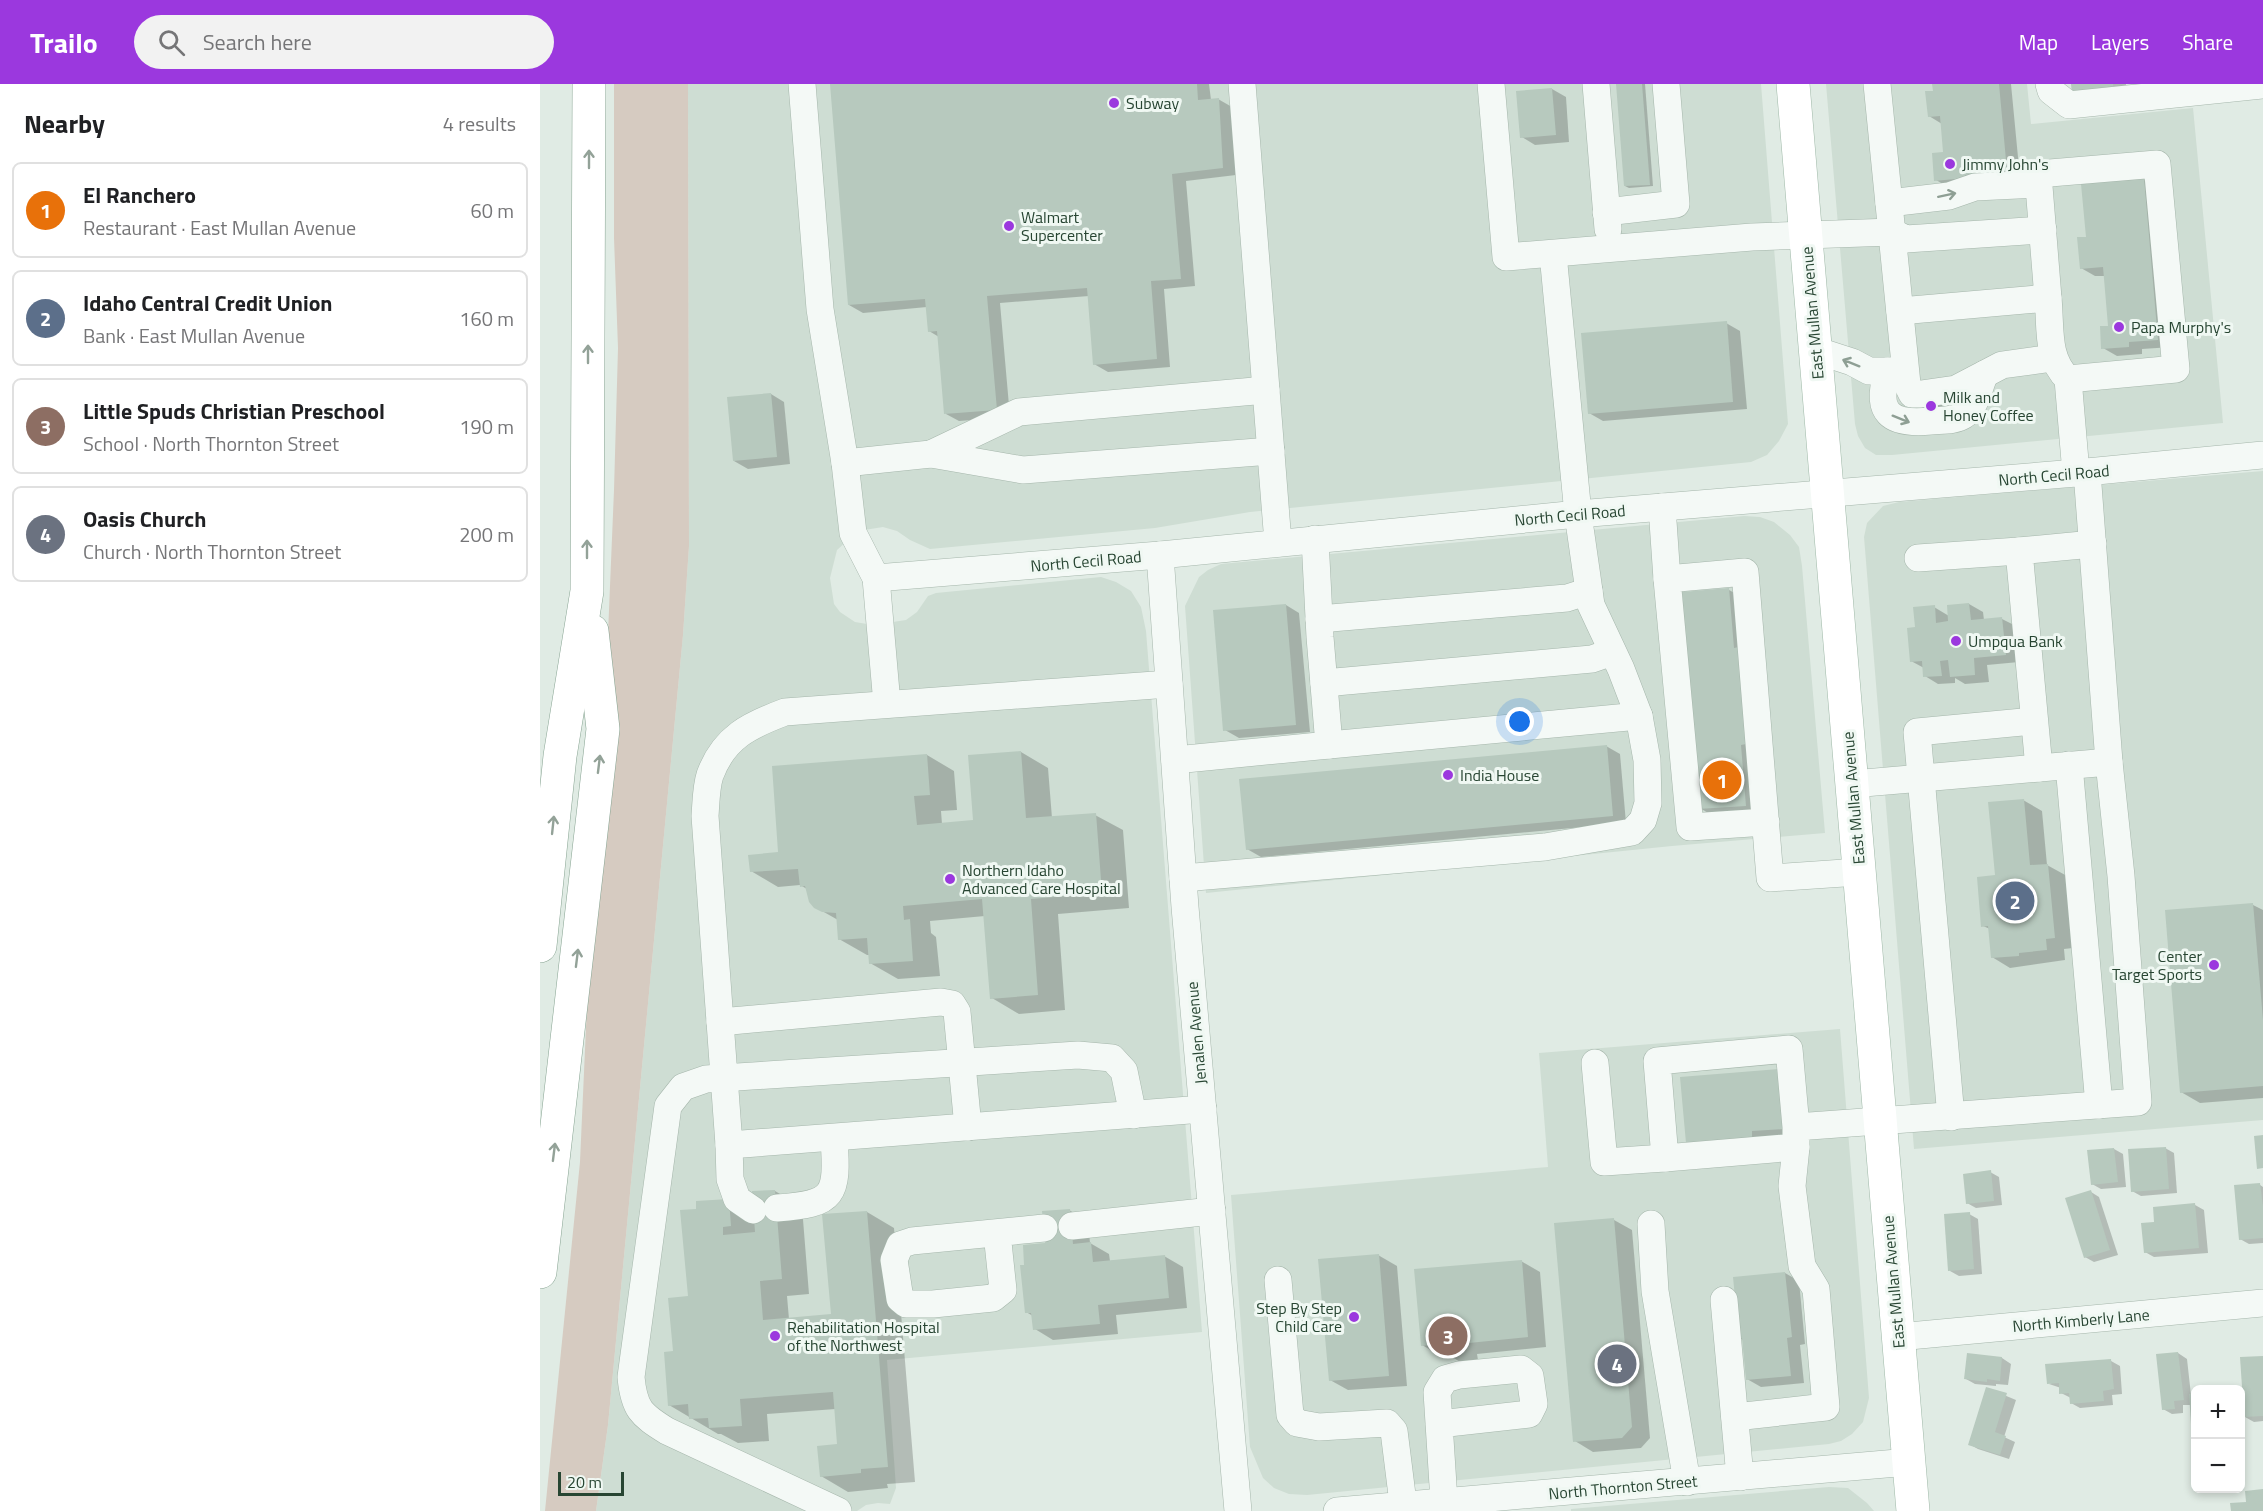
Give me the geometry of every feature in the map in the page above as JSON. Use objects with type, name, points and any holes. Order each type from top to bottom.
[{"type":"main road","points":[[540,1272],[603,729],[587,591],[589,84]]},
{"type":"main road","name":"East Mullan Avenue","points":[[1793,84],[1913,1511]]},
{"type":"main road","points":[[540,946],[560,756],[587,591]]},
{"type":"street","points":[[802,84],[820,309],[845,464],[853,533],[876,578],[887,704]]},
{"type":"street","points":[[1242,84],[1278,543]]},
{"type":"street","points":[[1491,84],[1506,257],[1752,237],[1892,232],[1906,239],[2043,230]]},
{"type":"street","points":[[1596,84],[1610,249]]},
{"type":"street","points":[[1606,212],[1676,204],[1666,84]]},
{"type":"street","points":[[1595,1063],[1604,1162],[1665,1158],[1880,1122],[2138,1102],[2092,544],[2082,473],[2061,369],[2048,298],[2037,174],[2157,164],[2176,369],[2061,369],[2002,365],[1985,374],[1973,406],[1965,415],[1913,423],[1903,422],[1893,417],[1885,408],[1881,392],[1897,371],[1900,311],[1877,84]]},
{"type":"street","points":[[2049,84],[2051,91],[2069,105],[2263,85]]},
{"type":"street","points":[[1889,203],[1949,196],[1976,187],[2038,184]]},
{"type":"street","points":[[1183,878],[1545,847],[1632,832],[1643,820],[1648,803],[1647,760],[1639,716],[1628,686],[1591,605],[1578,514],[1552,254]]},
{"type":"street","points":[[1900,311],[2048,298]]},
{"type":"street","points":[[1815,351],[1852,362],[1869,371],[1897,371]]},
{"type":"street","points":[[931,454],[1019,412],[1266,390]]},
{"type":"street","points":[[845,464],[931,454],[1023,470],[1271,450]]},
{"type":"street","name":"North Cecil Road","points":[[876,578],[1160,555],[1578,514],[2082,473],[2263,455]]},
{"type":"street","points":[[1662,507],[1690,827],[1766,822]]},
{"type":"street","points":[[1315,539],[1329,745]]},
{"type":"street","points":[[1918,558],[2092,544]]},
{"type":"street","points":[[2019,550],[2038,768]]},
{"type":"street","name":"Jenalen Avenue","points":[[1160,555],[1183,878],[1238,1511]]},
{"type":"street","points":[[1667,579],[1745,572],[1770,878],[1859,872]]},
{"type":"street","points":[[1319,619],[1567,598],[1589,591]]},
{"type":"street","points":[[1324,683],[1592,659],[1612,652]]},
{"type":"street","points":[[834,1138],[836,1169],[831,1191],[821,1202],[805,1206],[765,1209],[737,1199],[730,1179],[705,816],[709,776],[723,748],[752,724],[785,712],[1169,684]]},
{"type":"street","points":[[1175,760],[1639,716]]},
{"type":"street","points":[[1951,1117],[1917,732],[2034,721]]},
{"type":"street","points":[[1852,784],[2109,762]]},
{"type":"street","points":[[2069,765],[2099,1105]]},
{"type":"street","points":[[720,1022],[941,1002],[951,1004],[957,1012],[968,1127]]},
{"type":"street","points":[[1665,1158],[1657,1061],[1789,1049],[1796,1137],[1792,1186],[1802,1266],[1816,1289],[1826,1407],[1735,1417]]},
{"type":"street","points":[[838,1511],[668,1431],[644,1417],[633,1396],[631,1377],[668,1106],[683,1087],[706,1079],[1078,1055],[1112,1058],[1124,1071],[1133,1115]]},
{"type":"street","points":[[729,1145],[1203,1109]]},
{"type":"street","points":[[1072,1226],[1212,1211]]},
{"type":"street","points":[[1651,1224],[1655,1291],[1687,1482]]},
{"type":"street","points":[[997,1233],[1044,1228]]},
{"type":"street","points":[[1278,1280],[1290,1415],[1297,1423],[1319,1427],[1387,1423],[1394,1431],[1404,1508]]},
{"type":"street","points":[[1724,1300],[1740,1477]]},
{"type":"street","name":"North Kimberly Lane","points":[[1898,1337],[2263,1303]]},
{"type":"street","points":[[1439,1424],[1444,1501]]},
{"type":"street","name":"North Thornton Street","points":[[1337,1511],[1404,1508],[1444,1501],[1909,1462]]},
{"type":"shaded area","points":[[614,84],[688,84],[689,546],[683,635],[608,1425],[596,1511],[545,1511],[580,1162],[589,960],[601,802],[618,348],[614,238]]},
{"type":"shaded area","points":[[688,84],[1761,84],[1788,424],[1779,441],[1767,455],[1751,462],[1250,512],[1155,528],[930,549],[897,531],[883,527],[858,531],[837,550],[830,578],[834,604],[840,612],[855,622],[873,625],[906,620],[917,612],[928,596],[936,593],[1101,577],[1116,582],[1131,591],[1141,607],[1146,631],[1202,1332],[887,1360],[896,1488],[890,1504],[866,1505],[857,1511],[596,1511],[608,1425],[683,635],[689,546]]},
{"type":"shaded area","points":[[1826,84],[2027,84],[2031,124],[2193,108],[2223,423],[1892,455],[1876,455],[1865,448],[1858,436],[1855,424]]},
{"type":"shaded area","points":[[2263,471],[2263,1120],[1914,1149],[1864,537],[1867,523],[1883,506],[1899,502]]},
{"type":"shaded area","points":[[1744,516],[1760,517],[1774,522],[1790,535],[1799,547],[1825,833],[1672,846],[1206,893],[1185,606],[1199,577],[1208,570],[1221,564]]},
{"type":"shaded area","points":[[1840,1029],[1869,1398],[1863,1422],[1852,1434],[1841,1441],[1829,1444],[1307,1495],[1289,1494],[1274,1488],[1263,1478],[1250,1447],[1231,1195],[1548,1167],[1539,1053]]},
{"type":"shaded area","points":[[1829,1487],[1848,1488],[1874,1511],[1571,1511],[1571,1509]]},
{"type":"building","name":"Walmart Supercenter","points":[[830,84],[1197,84],[1198,100],[1219,98],[1223,168],[1172,174],[1181,279],[1151,281],[1157,359],[1093,365],[1087,288],[987,296],[997,410],[944,414],[937,331],[928,332],[925,299],[848,305]]},
{"type":"building","points":[[1616,84],[1642,84],[1650,185],[1624,186]]},
{"type":"building","points":[[1932,84],[1999,84],[2007,171],[1934,181],[1932,153],[1943,152],[1940,116],[1928,117],[1925,91],[1933,91]]},
{"type":"building","points":[[2071,84],[2113,84],[2114,92],[2072,96]]},
{"type":"building","points":[[1552,88],[1556,135],[1520,138],[1516,91]]},
{"type":"building","points":[[2144,178],[2158,340],[2129,342],[2129,347],[2101,349],[2100,326],[2108,326],[2103,267],[2080,269],[2077,237],[2086,237],[2081,184]]},
{"type":"building","points":[[1727,321],[1733,402],[1588,414],[1581,333]]},
{"type":"building","points":[[771,393],[777,457],[733,461],[727,397]]},
{"type":"building","points":[[1729,588],[1734,648],[1739,647],[1746,744],[1741,745],[1746,806],[1698,809],[1682,592]]},
{"type":"building","name":"Umpqua Bank","points":[[1969,603],[1971,620],[2002,617],[2006,655],[1974,658],[1975,675],[1950,677],[1948,660],[1940,661],[1942,676],[1923,677],[1922,661],[1910,662],[1907,628],[1915,627],[1913,607],[1935,605],[1936,623],[1948,621],[1947,605]]},
{"type":"building","points":[[1286,604],[1296,725],[1223,731],[1213,610]]},
{"type":"building","points":[[1607,745],[1613,816],[1246,850],[1239,779]]},
{"type":"building","name":"Northern Idaho Advanced Care Hospital","points":[[1021,751],[1026,818],[1096,813],[1102,893],[1031,899],[1038,995],[990,999],[982,899],[903,906],[904,920],[910,919],[913,961],[869,964],[867,938],[838,940],[836,913],[822,912],[814,908],[809,902],[805,886],[800,887],[798,869],[750,872],[748,855],[778,852],[772,766],[927,754],[930,795],[914,796],[917,825],[973,820],[968,755]]},
{"type":"building","points":[[2024,799],[2030,865],[2048,864],[2055,938],[2046,939],[2047,950],[2019,953],[2019,956],[1991,958],[1988,926],[1981,927],[1977,877],[1995,875],[1988,802]]},
{"type":"building","name":"Center Target Sports","points":[[2253,903],[2263,1020],[2263,1086],[2180,1093],[2165,910]]},
{"type":"building","points":[[1779,1069],[1784,1129],[1752,1131],[1752,1137],[1686,1143],[1680,1077]]},
{"type":"building","points":[[2263,1135],[2263,1168],[2257,1169],[2254,1136]]},
{"type":"building","points":[[2166,1147],[2169,1189],[2131,1192],[2128,1149]]},
{"type":"building","points":[[2114,1148],[2118,1182],[2091,1185],[2087,1150]]},
{"type":"building","points":[[1991,1170],[1994,1201],[1966,1204],[1963,1174]]},
{"type":"building","points":[[2260,1183],[2263,1238],[2239,1240],[2234,1185]]},
{"type":"building","name":"Rehabilitation Hospital of the Northwest","points":[[775,1190],[782,1279],[760,1281],[763,1320],[831,1314],[822,1214],[867,1211],[888,1467],[861,1469],[861,1473],[820,1477],[817,1446],[837,1444],[833,1392],[740,1399],[742,1426],[709,1428],[708,1418],[689,1419],[688,1404],[668,1406],[664,1352],[673,1351],[668,1298],[688,1296],[680,1210],[696,1209],[696,1201],[729,1199],[731,1226],[723,1227],[723,1235],[755,1232],[752,1191]]},
{"type":"building","points":[[2091,1190],[2110,1250],[2084,1258],[2065,1198]]},
{"type":"building","points":[[2195,1203],[2199,1248],[2144,1253],[2141,1223],[2154,1222],[2153,1207]]},
{"type":"building","points":[[1070,1209],[1073,1244],[1091,1242],[1093,1262],[1165,1255],[1169,1298],[1098,1305],[1100,1324],[1033,1330],[1031,1313],[1025,1313],[1020,1265],[1024,1265],[1023,1245],[1045,1243],[1042,1211]]},
{"type":"building","points":[[1970,1212],[1974,1269],[1948,1271],[1944,1214]]},
{"type":"building","points":[[1614,1218],[1632,1427],[1622,1438],[1573,1442],[1554,1223]]},
{"type":"building","name":"Step By Step Child Care","points":[[1379,1254],[1389,1376],[1329,1381],[1318,1259]]},
{"type":"building","points":[[1522,1260],[1528,1337],[1459,1344],[1460,1350],[1440,1352],[1440,1344],[1421,1346],[1414,1269]]},
{"type":"building","points":[[1785,1272],[1792,1337],[1787,1338],[1791,1376],[1746,1380],[1742,1338],[1739,1339],[1733,1277]]},
{"type":"building","points":[[2178,1352],[2184,1400],[2174,1401],[2175,1409],[2162,1410],[2156,1354]]},
{"type":"building","points":[[1967,1353],[2002,1357],[2000,1381],[1964,1379]]},
{"type":"building","points":[[2263,1356],[2263,1416],[2245,1417],[2245,1385],[2242,1385],[2240,1357]]},
{"type":"building","points":[[2111,1359],[2114,1389],[2103,1391],[2104,1401],[2070,1404],[2069,1393],[2059,1394],[2059,1383],[2047,1384],[2045,1364]]},
{"type":"building","points":[[1986,1387],[2007,1393],[1995,1432],[2006,1436],[2000,1455],[1968,1445]]},
{"type":"building","points":[[2189,1394],[2191,1394],[2191,1424]]},
{"type":"building","points":[[2263,1489],[2263,1511],[2231,1511],[2230,1503],[2246,1502],[2245,1491]]},
{"type":"place","name":"Subway","points":[[1114,103]]},
{"type":"place","name":"Jimmy John's","points":[[1950,164]]},
{"type":"place","name":"Walmart Supercenter","points":[[1009,226]]},
{"type":"place","name":"Papa Murphy's","points":[[2119,327]]},
{"type":"place","name":"Milk and Honey Coffee","points":[[1931,406]]},
{"type":"place","name":"Umpqua Bank","points":[[1956,641]]},
{"type":"place","name":"India House","points":[[1448,775]]},
{"type":"place","name":"El Ranchero","points":[[1722,780]]},
{"type":"place","name":"Northern Idaho Advanced Care Hospital","points":[[950,879]]},
{"type":"place","name":"Idaho Central Credit Union","points":[[2015,901]]},
{"type":"place","name":"Center Target Sports","points":[[2214,965]]},
{"type":"place","name":"Step By Step Child Care","points":[[1354,1317]]},
{"type":"place","name":"Rehabilitation Hospital of the Northwest","points":[[775,1336]]},
{"type":"place","name":"Little Spuds Christian Preschool","points":[[1448,1336]]},
{"type":"place","name":"Oasis Church","points":[[1617,1364]]}]
